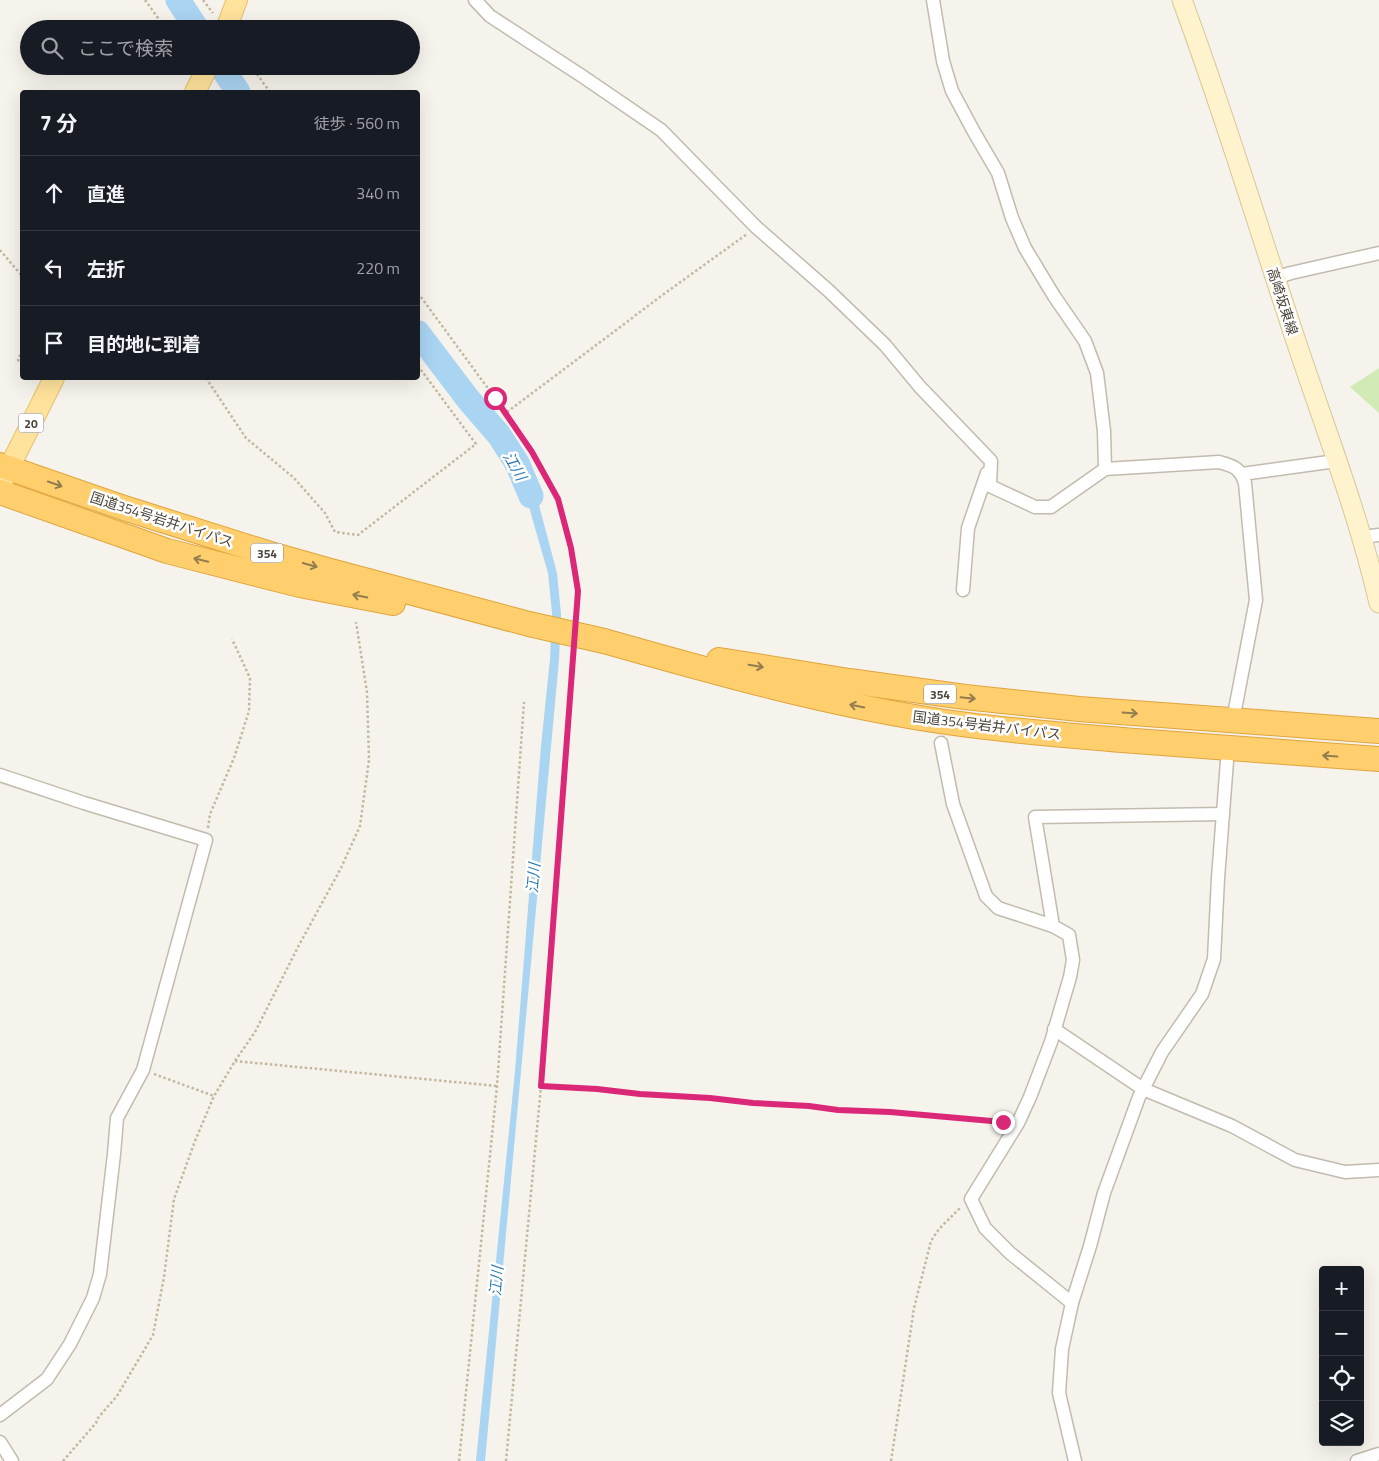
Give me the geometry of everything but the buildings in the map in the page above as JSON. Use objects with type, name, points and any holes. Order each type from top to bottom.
[{"type":"highway","name":"国道354号岩井バイパス","points":[[3,473],[327,570],[529,624],[604,641],[748,682],[846,704],[904,716],[986,728],[1379,759]]},
{"type":"highway","name":"国道354号岩井バイパス","points":[[0,492],[167,551],[300,584],[443,613],[529,624]]},
{"type":"highway","name":"国道354号岩井バイパス","points":[[604,641],[849,681],[966,697],[1079,709],[1379,731]]},
{"type":"main road","points":[[229,20],[237,0]]},
{"type":"main road","name":"高崎坂東線","points":[[1182,0],[1207,68],[1336,461],[1371,536],[1379,603]]},
{"type":"main road","points":[[197,90],[203,75]]},
{"type":"main road","name":"20","points":[[3,473],[53,380]]},
{"type":"street","points":[[474,0],[490,16],[661,130],[756,227],[829,291],[886,345],[920,387],[991,461],[990,486],[1035,507],[1051,507],[1105,469],[1219,462],[1232,466],[1242,474],[1245,483],[1256,600],[1233,720]]},
{"type":"street","points":[[933,0],[943,60],[952,91],[998,173],[1012,218],[1025,248],[1054,296],[1085,341],[1097,373],[1104,431],[1105,469]]},
{"type":"street","points":[[1275,278],[1347,259],[1379,253]]},
{"type":"street","points":[[963,590],[968,528],[991,461]]},
{"type":"street","points":[[1242,474],[1336,461]]},
{"type":"street","points":[[941,743],[953,804],[986,896],[998,908],[1053,926],[1069,936],[1073,960],[1070,977],[1030,1097],[1018,1123],[970,1199],[985,1228],[1010,1252],[1072,1303]]},
{"type":"street","points":[[1074,1461],[1059,1393],[1062,1349],[1072,1303],[1104,1193],[1143,1089],[1162,1052],[1202,994],[1214,959],[1228,748]]},
{"type":"street","points":[[0,775],[206,840],[143,1070],[117,1118],[100,1274],[93,1298],[70,1344],[47,1379],[0,1416]]},
{"type":"street","points":[[1053,926],[1035,817],[1223,814]]},
{"type":"street","points":[[1054,1029],[1143,1089],[1232,1126],[1295,1160],[1345,1172],[1379,1170]]},
{"type":"street","points":[[0,1442],[12,1461]]},
{"type":"street","points":[[1357,1461],[1379,1454]]},
{"type":"path","points":[[145,0],[159,20]]},
{"type":"path","points":[[258,75],[269,90]]},
{"type":"path","points":[[506,413],[756,227]]},
{"type":"path","points":[[0,250],[20,274]]},
{"type":"path","points":[[420,296],[506,413],[532,452],[558,499],[571,548],[578,591],[575,621]]},
{"type":"path","points":[[207,380],[246,438],[294,478],[325,514],[335,532],[358,535],[476,444],[420,369]]},
{"type":"path","points":[[63,1461],[117,1396],[153,1335],[164,1277],[174,1200],[195,1141],[214,1096],[255,1032],[298,946],[341,868],[360,826],[369,760],[367,692],[356,622]]},
{"type":"path","points":[[206,840],[210,814],[234,758],[249,712],[250,678],[232,639]]},
{"type":"path","points":[[506,1461],[541,1086],[573,650]]},
{"type":"path","points":[[459,1461],[497,1086],[524,702]]},
{"type":"path","points":[[235,1061],[497,1086]]},
{"type":"path","points":[[143,1070],[214,1096]]},
{"type":"path","points":[[541,1086],[1018,1123]]},
{"type":"path","points":[[891,1461],[914,1308],[931,1240],[939,1229],[970,1199]]},
{"type":"green space","points":[[1379,368],[1379,413],[1350,387]]},
{"type":"water","points":[[522,463],[537,498],[557,573],[561,614],[559,660],[485,1461],[476,1461],[515,1071],[541,746],[550,659],[552,613],[548,573],[527,500],[514,465]]},
{"type":"waterway","name":"江川","points":[[178,0],[191,20]]},
{"type":"waterway","name":"江川","points":[[227,75],[237,90]]},
{"type":"waterway","name":"江川","points":[[420,336],[468,399],[499,435],[517,463],[531,496]]},
{"type":"route","points":[[495,398],[532,452],[558,499],[571,548],[578,591],[541,1086],[1003,1122]]}]
